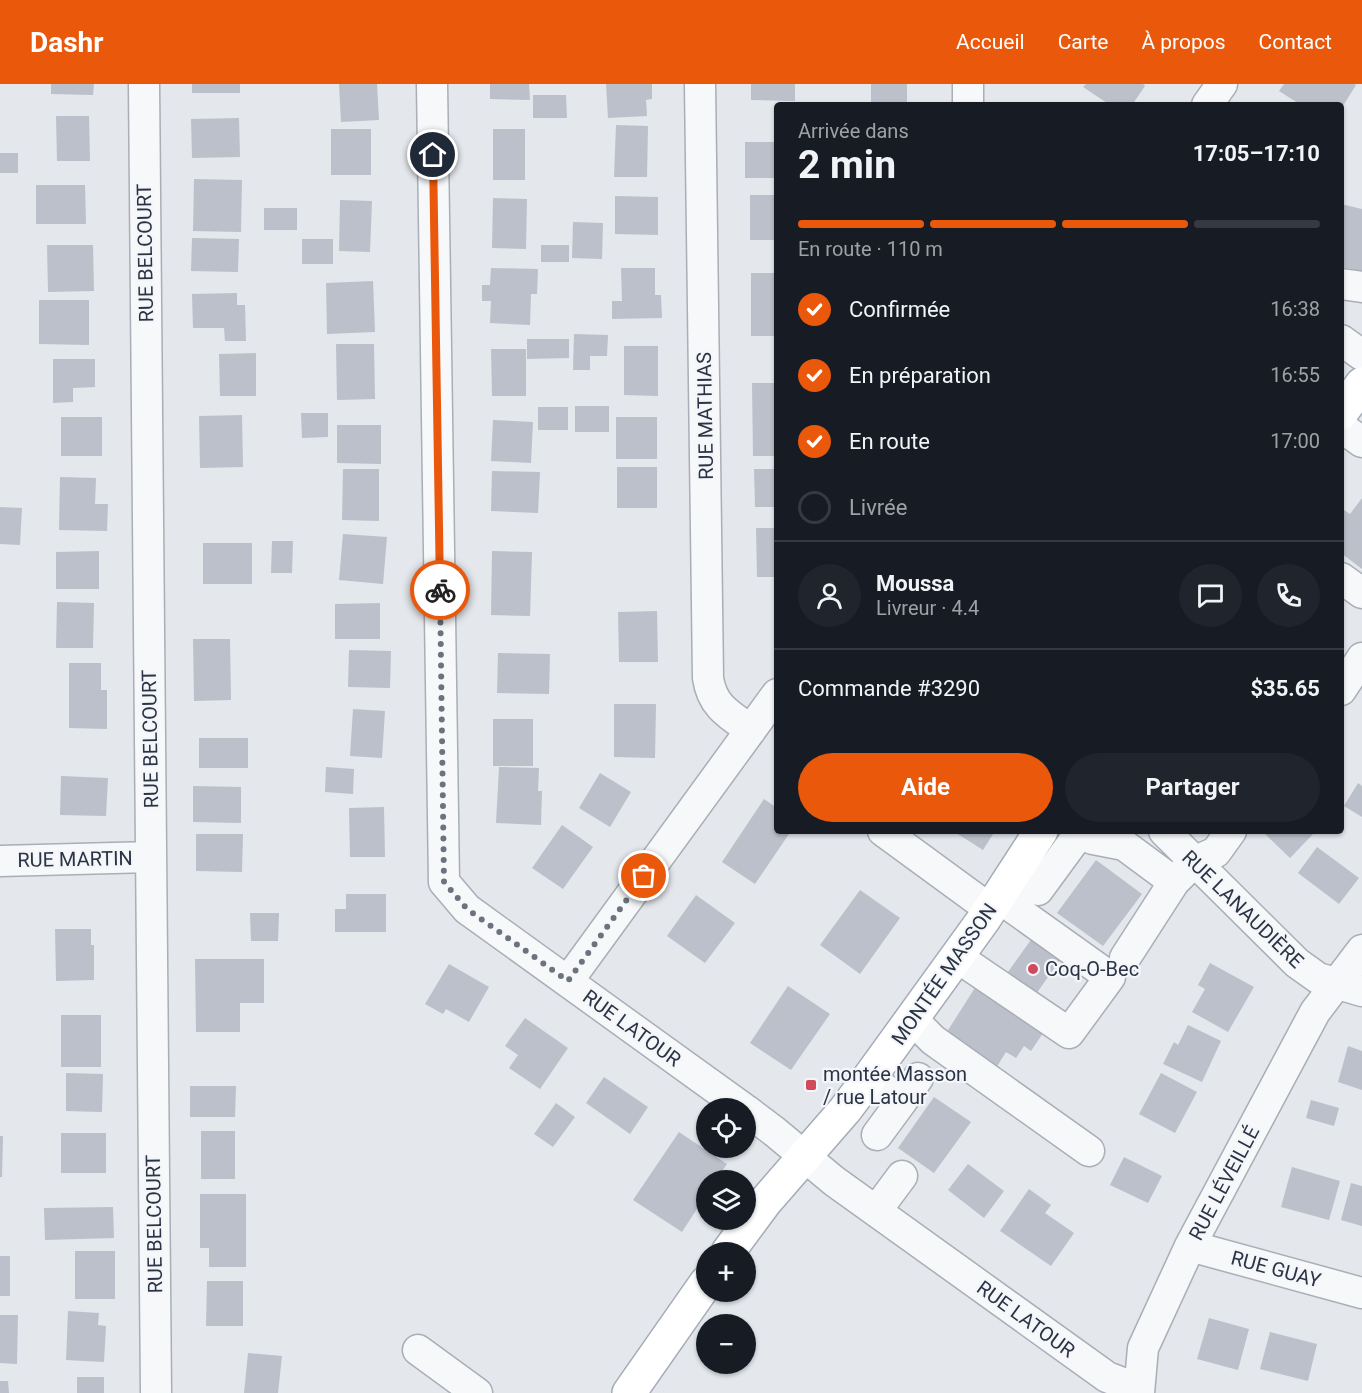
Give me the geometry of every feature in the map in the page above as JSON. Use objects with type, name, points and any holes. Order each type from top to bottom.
[{"type":"main road","points":[[1344,409],[1362,384]]},
{"type":"main road","name":"MONTÉE MASSON","points":[[735,1242],[765,1202],[845,1110],[869,1078],[1001,894],[1039,834]]},
{"type":"main road","points":[[629,1393],[696,1297]]},
{"type":"street","name":"RUE BELCOURT","points":[[144,84],[156,1393]]},
{"type":"street","name":"RUE LATOUR","points":[[432,84],[444,882],[467,909],[729,1098]]},
{"type":"street","name":"RUE MATHIAS","points":[[700,84],[708,678],[714,698],[721,707],[751,730]]},
{"type":"street","points":[[968,84],[968,102]]},
{"type":"street","points":[[1209,102],[1222,84]]},
{"type":"street","points":[[1344,284],[1362,287]]},
{"type":"street","points":[[1344,429],[1362,442]]},
{"type":"street","points":[[1344,580],[1362,593]]},
{"type":"street","points":[[1344,685],[1362,658]]},
{"type":"street","points":[[568,981],[774,698]]},
{"type":"street","points":[[889,834],[1001,894],[1110,977],[1069,1033],[957,957]]},
{"type":"street","points":[[1001,894],[1038,890],[1076,834]]},
{"type":"street","points":[[1080,834],[1093,839],[1131,838],[1184,872]]},
{"type":"street","name":"RUE LANAUDIÈRE","points":[[1165,834],[1184,872],[1318,978],[1349,987]]},
{"type":"street","points":[[1125,958],[1184,872],[1216,852],[1229,834]]},
{"type":"street","name":"RUE MARTIN","points":[[0,861],[151,857]]},
{"type":"street","name":"RUE LÉVEILLÉ","points":[[1139,1390],[1143,1348],[1190,1246],[1315,1012],[1349,987],[1362,950]]},
{"type":"street","points":[[912,1019],[933,1040],[1089,1150]]},
{"type":"street","points":[[869,1078],[910,1089],[876,1135]]},
{"type":"street","name":"RUE LATOUR","points":[[756,1118],[834,1181],[1107,1377],[1139,1390]]},
{"type":"street","points":[[876,1211],[902,1176]]},
{"type":"street","name":"RUE GUAY","points":[[1190,1246],[1362,1293]]},
{"type":"street","points":[[418,1350],[477,1393]]},
{"type":"building","points":[[51,84],[94,84],[93,95],[51,94]]},
{"type":"building","points":[[192,84],[240,84],[240,93],[192,93]]},
{"type":"building","points":[[339,84],[377,84],[379,120],[341,122]]},
{"type":"building","points":[[490,84],[529,84],[530,100],[490,99]]},
{"type":"building","points":[[606,84],[652,84],[652,99],[646,100],[647,116],[608,118]]},
{"type":"building","points":[[751,84],[795,84],[795,101],[751,100]]},
{"type":"building","points":[[871,84],[907,84],[907,102],[871,102]]},
{"type":"building","points":[[1086,84],[1143,84],[1145,86],[1134,102],[1106,102],[1083,87]]},
{"type":"building","points":[[1284,84],[1356,85],[1344,104],[1344,102],[1296,102],[1279,91]]},
{"type":"building","points":[[533,95],[566,95],[567,118],[533,118]]},
{"type":"building","points":[[56,116],[89,116],[90,161],[57,161]]},
{"type":"building","points":[[239,118],[240,157],[192,158],[191,119]]},
{"type":"building","points":[[616,125],[648,126],[647,177],[614,177]]},
{"type":"building","points":[[331,129],[371,129],[371,175],[331,175]]},
{"type":"building","points":[[493,129],[525,129],[525,180],[493,180]]},
{"type":"building","points":[[745,142],[774,142],[774,178],[745,178]]},
{"type":"building","points":[[0,153],[18,153],[18,173],[0,173]]},
{"type":"building","points":[[194,179],[242,180],[241,232],[193,231]]},
{"type":"building","points":[[36,185],[85,185],[86,224],[36,224]]},
{"type":"building","points":[[750,195],[774,195],[774,240],[750,240]]},
{"type":"building","points":[[615,196],[658,197],[658,235],[615,234]]},
{"type":"building","points":[[493,198],[527,199],[526,249],[492,248]]},
{"type":"building","points":[[340,200],[372,201],[370,252],[339,251]]},
{"type":"building","points":[[1344,205],[1362,209],[1362,271],[1344,268]]},
{"type":"building","points":[[264,208],[297,208],[297,230],[264,230]]},
{"type":"building","points":[[573,222],[603,223],[602,259],[572,258]]},
{"type":"building","points":[[192,238],[239,239],[238,272],[191,271]]},
{"type":"building","points":[[302,239],[333,239],[333,264],[302,264]]},
{"type":"building","points":[[47,245],[93,245],[94,291],[48,292]]},
{"type":"building","points":[[541,245],[569,245],[569,262],[541,262]]},
{"type":"building","points":[[491,268],[538,269],[537,294],[531,294],[530,325],[490,323],[491,301],[482,301],[482,285],[490,285]]},
{"type":"building","points":[[621,268],[655,268],[655,295],[661,295],[662,318],[612,319],[612,301],[622,301]]},
{"type":"building","points":[[751,273],[774,273],[774,336],[751,336]]},
{"type":"building","points":[[373,281],[375,332],[327,334],[326,283]]},
{"type":"building","points":[[237,293],[237,305],[245,305],[246,341],[225,341],[224,328],[193,328],[192,294]]},
{"type":"building","points":[[39,300],[89,300],[89,345],[39,344]]},
{"type":"building","points":[[574,334],[608,335],[607,356],[590,356],[590,370],[573,370]]},
{"type":"building","points":[[527,339],[569,339],[569,358],[527,359]]},
{"type":"building","points":[[336,344],[374,344],[375,399],[337,400]]},
{"type":"building","points":[[624,346],[658,346],[658,396],[624,395]]},
{"type":"building","points":[[491,349],[526,349],[526,396],[492,396]]},
{"type":"building","points":[[256,353],[256,396],[220,396],[219,354]]},
{"type":"building","points":[[53,359],[95,359],[95,387],[73,388],[73,402],[53,403]]},
{"type":"building","points":[[752,383],[774,383],[774,456],[753,456]]},
{"type":"building","points":[[575,406],[609,406],[609,432],[575,432]]},
{"type":"building","points":[[538,407],[568,407],[568,430],[538,430]]},
{"type":"building","points":[[301,413],[328,413],[328,437],[302,438]]},
{"type":"building","points":[[242,415],[243,467],[200,468],[199,416]]},
{"type":"building","points":[[61,417],[102,417],[102,456],[61,456]]},
{"type":"building","points":[[616,417],[657,417],[657,459],[616,459]]},
{"type":"building","points":[[493,420],[533,422],[531,463],[491,461]]},
{"type":"building","points":[[337,425],[381,425],[381,464],[337,463]]},
{"type":"building","points":[[617,467],[657,467],[657,508],[617,508]]},
{"type":"building","points":[[343,469],[379,469],[379,521],[342,520]]},
{"type":"building","points":[[754,469],[774,469],[774,507],[755,507]]},
{"type":"building","points":[[492,471],[540,472],[538,513],[491,511]]},
{"type":"building","points":[[60,477],[96,478],[95,504],[108,504],[107,531],[59,530]]},
{"type":"building","points":[[1362,498],[1362,569],[1344,555],[1344,510],[1350,514]]},
{"type":"building","points":[[0,507],[22,508],[20,545],[0,544]]},
{"type":"building","points":[[756,528],[774,528],[774,577],[757,577]]},
{"type":"building","points":[[343,534],[387,537],[383,584],[339,580]]},
{"type":"building","points":[[272,541],[293,541],[292,573],[271,573]]},
{"type":"building","points":[[203,543],[252,543],[252,584],[203,584]]},
{"type":"building","points":[[99,551],[99,589],[56,589],[56,552]]},
{"type":"building","points":[[492,551],[532,552],[530,616],[491,615]]},
{"type":"building","points":[[57,602],[94,603],[93,648],[56,648]]},
{"type":"building","points":[[380,603],[380,639],[335,639],[335,604]]},
{"type":"building","points":[[657,611],[658,662],[619,662],[618,612]]},
{"type":"building","points":[[193,639],[230,639],[231,700],[194,701]]},
{"type":"building","points":[[349,650],[391,651],[390,688],[348,687]]},
{"type":"building","points":[[498,653],[550,654],[549,694],[497,693]]},
{"type":"building","points":[[69,663],[101,663],[101,690],[107,690],[107,729],[69,728]]},
{"type":"building","points":[[614,704],[656,704],[655,758],[614,757]]},
{"type":"building","points":[[353,709],[385,711],[382,758],[350,756]]},
{"type":"building","points":[[493,719],[533,719],[533,766],[493,766]]},
{"type":"building","points":[[199,738],[248,738],[248,768],[199,768]]},
{"type":"building","points":[[326,767],[354,769],[353,794],[325,792]]},
{"type":"building","points":[[499,767],[539,768],[538,791],[542,791],[541,825],[496,823]]},
{"type":"building","points":[[600,773],[631,792],[610,827],[579,808]]},
{"type":"building","points":[[61,776],[108,778],[106,816],[60,815]]},
{"type":"building","points":[[1358,783],[1362,786],[1362,817],[1344,806]]},
{"type":"building","points":[[193,786],[241,787],[241,823],[193,822]]},
{"type":"building","points":[[764,799],[774,806],[774,834],[789,834],[755,884],[722,862]]},
{"type":"building","points":[[384,807],[385,857],[350,857],[349,808]]},
{"type":"building","points":[[562,825],[593,847],[563,889],[532,868]]},
{"type":"building","points":[[196,834],[243,834],[242,872],[196,871]]},
{"type":"building","points":[[958,834],[993,834],[983,850]]},
{"type":"building","points":[[1265,834],[1313,834],[1290,858]]},
{"type":"building","points":[[1317,847],[1359,878],[1339,904],[1298,873]]},
{"type":"building","points":[[1096,860],[1142,894],[1103,946],[1057,913]]},
{"type":"building","points":[[860,890],[900,918],[860,974],[820,945]]},
{"type":"building","points":[[346,894],[386,894],[386,932],[335,932],[335,909],[346,909]]},
{"type":"building","points":[[696,895],[735,923],[705,963],[667,936]]},
{"type":"building","points":[[250,913],[279,913],[278,941],[251,941]]},
{"type":"building","points":[[55,929],[91,929],[91,945],[94,945],[94,980],[56,981]]},
{"type":"building","points":[[1033,937],[1062,957],[1034,997],[1005,976]]},
{"type":"building","points":[[195,959],[264,959],[264,1003],[240,1003],[240,1032],[196,1032]]},
{"type":"building","points":[[1210,963],[1254,987],[1228,1032],[1192,1012],[1205,989],[1198,985]]},
{"type":"building","points":[[449,964],[489,987],[469,1022],[446,1009],[443,1014],[425,1004]]},
{"type":"building","points":[[978,983],[1047,1027],[1031,1051],[1024,1046],[1016,1058],[1006,1052],[996,1068],[945,1035]]},
{"type":"building","points":[[788,986],[830,1014],[791,1070],[750,1043]]},
{"type":"building","points":[[61,1015],[101,1015],[101,1067],[61,1067]]},
{"type":"building","points":[[525,1018],[568,1048],[540,1089],[509,1068],[518,1055],[505,1046]]},
{"type":"building","points":[[1188,1025],[1221,1041],[1202,1082],[1163,1064],[1174,1042],[1178,1045]]},
{"type":"building","points":[[1348,1046],[1362,1051],[1362,1090],[1338,1082]]},
{"type":"building","points":[[66,1073],[103,1074],[102,1112],[66,1111]]},
{"type":"building","points":[[1161,1073],[1197,1092],[1175,1133],[1139,1114]]},
{"type":"building","points":[[604,1077],[648,1107],[630,1134],[586,1103]]},
{"type":"building","points":[[190,1086],[236,1086],[235,1117],[190,1117]]},
{"type":"building","points":[[934,1097],[971,1122],[934,1173],[898,1148]]},
{"type":"building","points":[[1311,1100],[1339,1108],[1334,1126],[1306,1118]]},
{"type":"building","points":[[556,1103],[575,1117],[553,1147],[534,1134]]},
{"type":"building","points":[[201,1131],[235,1131],[235,1179],[201,1179]]},
{"type":"building","points":[[679,1132],[696,1143],[696,1158],[718,1158],[727,1164],[723,1170],[696,1170],[696,1210],[682,1232],[633,1200]]},
{"type":"building","points":[[61,1133],[106,1133],[106,1173],[61,1173]]},
{"type":"building","points":[[0,1136],[3,1136],[2,1177],[0,1177]]},
{"type":"building","points":[[1124,1157],[1162,1176],[1148,1203],[1110,1185]]},
{"type":"building","points":[[968,1164],[1004,1191],[984,1218],[948,1190]]},
{"type":"building","points":[[1292,1167],[1340,1181],[1329,1220],[1281,1207]]},
{"type":"building","points":[[1351,1183],[1362,1186],[1362,1226],[1341,1220]]},
{"type":"building","points":[[1029,1189],[1051,1205],[1045,1213],[1074,1233],[1051,1266],[1000,1231]]},
{"type":"building","points":[[200,1194],[246,1194],[246,1267],[209,1267],[209,1248],[200,1248]]},
{"type":"building","points":[[113,1207],[114,1238],[45,1240],[44,1208]]},
{"type":"building","points":[[75,1251],[115,1251],[115,1299],[75,1299]]},
{"type":"building","points":[[0,1256],[10,1256],[10,1296],[0,1296]]},
{"type":"building","points":[[207,1281],[243,1281],[243,1326],[206,1326]]},
{"type":"building","points":[[68,1311],[99,1313],[98,1325],[106,1326],[104,1362],[66,1360]]},
{"type":"building","points":[[0,1315],[18,1315],[17,1364],[0,1363]]},
{"type":"building","points":[[1209,1318],[1249,1329],[1238,1370],[1197,1359]]},
{"type":"building","points":[[1270,1332],[1317,1344],[1308,1381],[1260,1369]]},
{"type":"building","points":[[248,1353],[282,1356],[278,1393],[244,1393]]},
{"type":"building","points":[[77,1377],[104,1377],[104,1393],[77,1393]]},
{"type":"building","points":[[0,1381],[8,1381],[9,1393],[0,1393]]},
{"type":"way so far","points":[[440,590],[444,882],[467,909],[568,981],[644,876]]},
{"type":"place","name":"Coq-O-Bec","points":[[1033,969]]},
{"type":"place","name":"montée Masson / rue Latour","points":[[811,1085]]},
{"type":"route","points":[[433,155],[440,590]]}]
